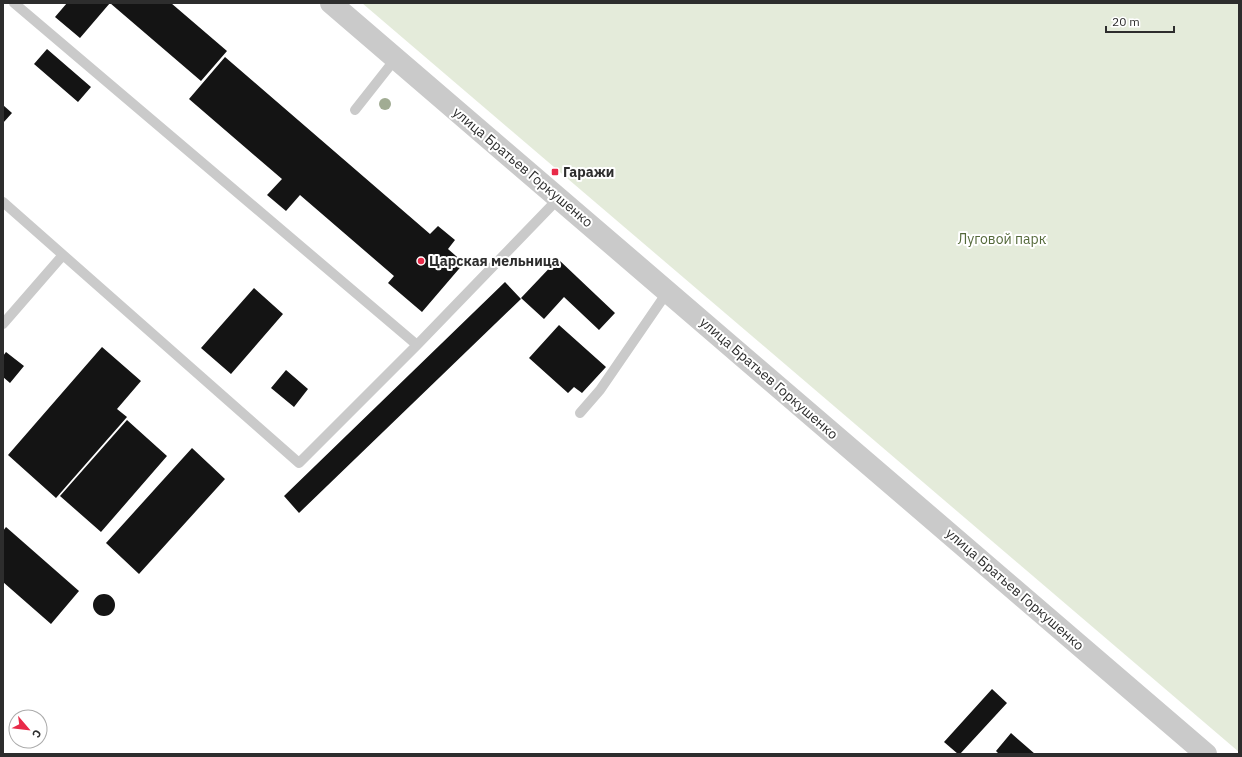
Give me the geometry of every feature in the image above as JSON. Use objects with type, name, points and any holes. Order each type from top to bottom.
[{"type":"street","name":"улица Братьев Горкушенко","points":[[331,3],[1206,754]]},
{"type":"lane","points":[[14,3],[417,345]]},
{"type":"lane","points":[[355,110],[396,58]]},
{"type":"lane","points":[[3,202],[299,463],[417,345],[559,198]]},
{"type":"lane","points":[[3,324],[63,255]]},
{"type":"lane","points":[[580,413],[600,390],[668,291]]},
{"type":"green space","name":"Луговой парк","points":[[362,3],[1239,3],[1239,752]]},
{"type":"building","points":[[67,3],[110,3],[80,38],[55,17]]},
{"type":"building","points":[[110,3],[171,3],[227,51],[201,81]]},
{"type":"building","points":[[47,49],[91,87],[78,102],[34,64]]},
{"type":"building","points":[[225,57],[430,234],[438,226],[455,240],[448,249],[464,263],[422,312],[388,283],[394,276],[300,195],[286,211],[267,195],[282,179],[189,99]]},
{"type":"building","points":[[3,105],[12,113],[3,123]]},
{"type":"building","points":[[558,259],[615,313],[599,330],[564,297],[544,319],[521,298]]},
{"type":"building","points":[[505,282],[521,299],[299,513],[284,496]]},
{"type":"building","points":[[254,288],[283,314],[231,374],[201,348]]},
{"type":"building","points":[[559,325],[606,367],[582,393],[574,387],[568,393],[529,358]]},
{"type":"building","points":[[102,347],[141,381],[117,409],[127,417],[56,498],[8,455]]},
{"type":"building","points":[[6,352],[24,366],[10,383],[3,377],[3,356]]},
{"type":"building","points":[[286,370],[308,389],[294,407],[271,388]]},
{"type":"building","points":[[127,420],[167,456],[101,532],[60,496]]},
{"type":"building","points":[[192,448],[225,479],[139,574],[106,543]]},
{"type":"building","points":[[6,527],[79,591],[51,624],[3,582],[3,531]]},
{"type":"building","points":[[104,594],[112,597],[115,605],[112,613],[104,616],[96,613],[93,605],[96,597]]},
{"type":"building","points":[[992,689],[1007,703],[960,754],[958,754],[944,742]]},
{"type":"building","points":[[1011,733],[1035,754],[999,754],[996,751]]},
{"type":"place","name":"Гаражи","points":[[555,172]]},
{"type":"place","name":"Царская мельница","points":[[421,261]]}]
